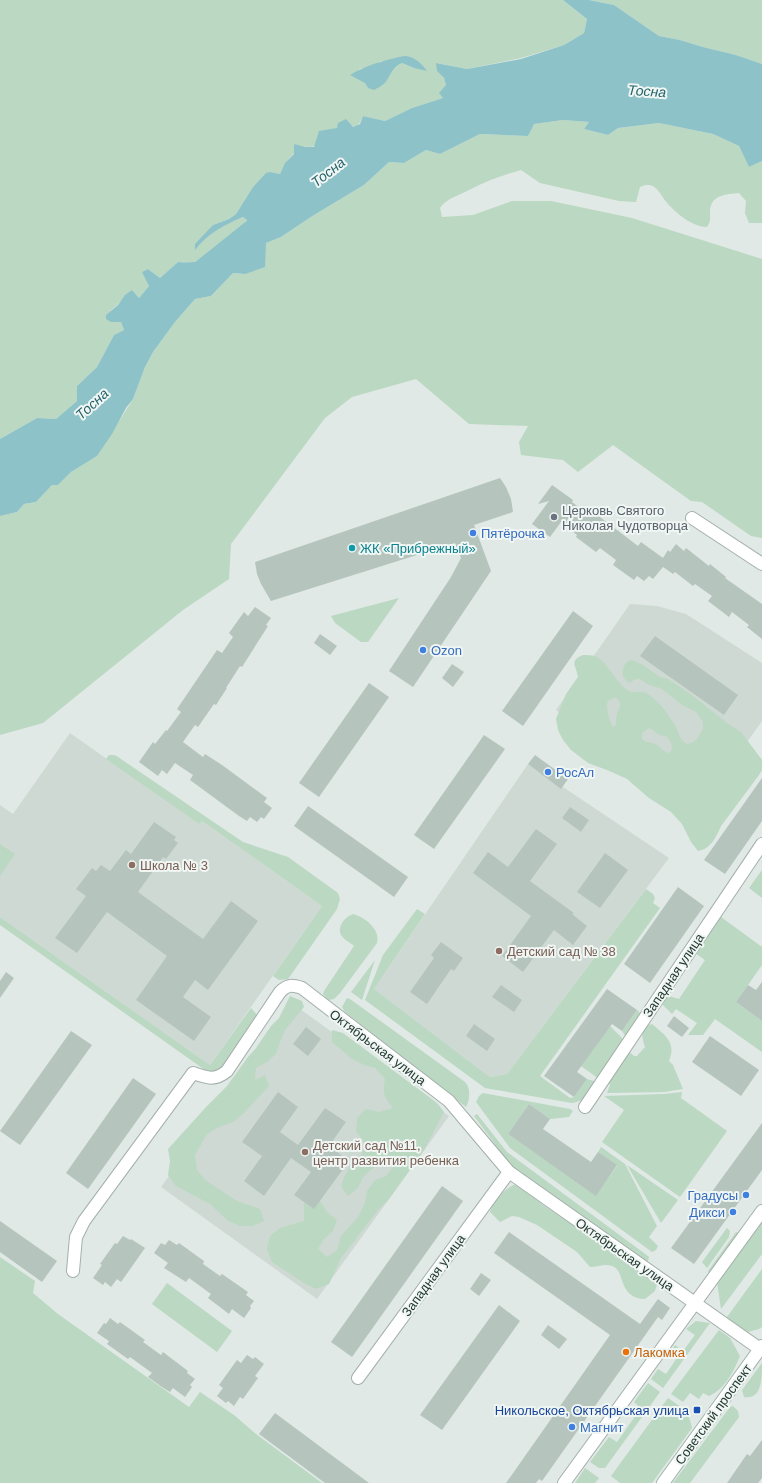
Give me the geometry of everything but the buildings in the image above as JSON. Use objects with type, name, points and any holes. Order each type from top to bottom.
[{"type":"street","points":[[692,518],[762,564]]},
{"type":"street","name":"Западная улица","points":[[585,1107],[762,844]]},
{"type":"street","name":"Октябрьская улица","points":[[73,1271],[76,1237],[84,1221],[193,1073],[205,1077],[216,1078],[227,1071],[280,992],[285,987],[292,985],[302,988],[449,1101],[509,1172],[695,1303],[761,1347]]},
{"type":"street","name":"Западная улица","points":[[358,1378],[509,1172]]},
{"type":"street","points":[[564,1483],[762,1211]]},
{"type":"street","name":"Советский проспект","points":[[663,1483],[761,1347]]},
{"type":"shaded area","points":[[630,604],[657,606],[686,614],[762,663],[762,721],[698,811],[556,710]]},
{"type":"shaded area","name":"Школа № 3","points":[[70,733],[199,824],[202,821],[322,906],[210,1065],[0,917],[0,805],[13,814]]},
{"type":"shaded area","name":"Детский сад № 38","points":[[528,764],[561,788],[563,787],[669,858],[507,1074],[490,1077],[374,989]]},
{"type":"shaded area","name":"Детский сад №11, центр развития ребенка","points":[[293,1004],[449,1116],[317,1299],[161,1187]]},
{"type":"green space","points":[[0,0],[563,0],[587,19],[584,33],[564,45],[521,58],[467,69],[437,63],[437,71],[446,83],[443,98],[412,108],[385,121],[363,116],[361,121],[356,126],[335,129],[314,146],[300,149],[292,155],[280,174],[270,172],[253,187],[236,214],[229,219],[213,225],[203,240],[220,227],[243,217],[247,219],[238,236],[230,244],[241,244],[231,255],[219,263],[208,265],[200,262],[178,262],[160,278],[148,269],[143,272],[149,286],[139,298],[132,290],[110,311],[121,322],[124,330],[114,335],[97,367],[77,386],[77,401],[56,419],[37,418],[0,439]],"holes":[[[381,61],[402,63],[396,67],[384,84],[368,88],[359,69],[370,67]],[[402,63],[422,65],[414,68]]]},
{"type":"green space","points":[[589,0],[762,0],[762,64],[736,55],[659,36],[614,5]]},
{"type":"green space","points":[[563,120],[589,122],[584,129],[608,135],[618,128],[659,123],[713,134],[739,146],[749,167],[762,161],[762,223],[749,223],[745,213],[746,201],[739,193],[720,196],[713,202],[710,212],[710,221],[707,227],[696,225],[681,216],[668,204],[657,189],[650,185],[640,187],[636,202],[619,201],[540,183],[521,170],[495,178],[449,199],[440,208],[442,217],[473,215],[512,201],[551,201],[632,218],[762,259],[762,538],[751,536],[702,502],[691,501],[613,445],[578,472],[563,460],[521,455],[519,442],[528,426],[469,424],[416,379],[352,397],[325,418],[231,544],[229,579],[183,610],[43,723],[0,735],[0,516],[17,512],[24,504],[36,502],[52,485],[58,485],[71,472],[97,456],[133,399],[145,367],[153,352],[175,322],[195,299],[211,296],[233,273],[245,274],[266,243],[281,237],[364,185],[389,162],[404,163],[426,150],[440,154],[480,134],[528,136],[533,124]]},
{"type":"green space","points":[[399,598],[368,642],[361,642],[335,623],[331,616]]},
{"type":"green space","points":[[589,655],[599,658],[628,691],[646,693],[658,702],[674,723],[683,741],[687,744],[694,742],[703,729],[703,722],[696,712],[682,705],[662,689],[647,684],[640,679],[636,679],[629,683],[624,678],[622,672],[628,661],[632,660],[643,665],[660,677],[668,679],[692,695],[727,723],[741,732],[762,760],[762,770],[759,775],[721,826],[710,845],[703,850],[698,851],[691,842],[682,824],[671,812],[649,798],[627,779],[588,763],[571,750],[563,740],[558,730],[556,719],[566,694],[578,677],[574,664],[578,657]],"holes":[[[614,698],[617,698],[620,706],[616,725],[613,727],[609,718],[607,703]],[[649,728],[668,738],[672,746],[670,753],[655,744],[642,739],[642,733]]]},
{"type":"green space","points":[[109,755],[118,757],[243,842],[288,857],[338,893],[340,899],[337,909],[288,979],[279,980],[273,976],[322,906],[202,821],[199,824],[106,759]]},
{"type":"green space","points":[[0,844],[15,854],[0,876]]},
{"type":"green space","points":[[762,870],[762,898],[749,888]]},
{"type":"green space","points":[[646,889],[653,894],[655,898],[653,903],[660,908],[540,1076],[570,1098],[574,1097],[587,1079],[597,1082],[587,1096],[577,1102],[572,1103],[485,1088],[365,1000],[383,955],[417,909],[425,914],[374,989],[490,1077],[507,1074]]},
{"type":"green space","points":[[353,914],[367,921],[371,925],[377,933],[377,943],[340,993],[334,999],[328,1000],[323,994],[324,991],[354,946],[342,937],[340,932],[342,922]]},
{"type":"green space","points":[[0,917],[210,1065],[251,1008],[257,1015],[221,1071],[211,1072],[205,1070],[0,925]]},
{"type":"green space","points":[[721,917],[762,947],[762,965],[736,1002],[762,1021],[762,1052],[715,1019],[703,1035],[688,1035],[697,1023],[676,1009],[672,1014],[662,1004],[662,999],[666,995],[679,999],[705,960],[695,953]]},
{"type":"green space","points":[[375,960],[362,1000],[351,992]]},
{"type":"green space","points":[[290,996],[302,1001],[304,1007],[285,1030],[276,1054],[267,1062],[256,1068],[255,1080],[265,1075],[269,1086],[242,1115],[233,1122],[219,1127],[207,1134],[195,1155],[197,1170],[205,1180],[237,1201],[260,1209],[264,1221],[252,1226],[240,1226],[228,1221],[210,1204],[176,1186],[168,1175],[170,1161],[168,1149],[227,1086],[271,1026],[279,1018]]},
{"type":"green space","points":[[347,998],[465,1082],[468,1087],[469,1094],[466,1107],[345,1012],[342,1007]]},
{"type":"green space","points":[[637,1010],[641,1014],[627,1039],[622,1031]]},
{"type":"green space","points":[[652,1024],[671,1044],[672,1049],[669,1061],[673,1065],[683,1089],[664,1092],[607,1093],[610,1085],[608,1083],[628,1051],[634,1056],[637,1056],[645,1047],[642,1033],[645,1027]]},
{"type":"green space","points":[[610,1026],[625,1041],[599,1079],[581,1066]]},
{"type":"green space","points":[[332,1030],[343,1033],[437,1103],[444,1112],[424,1150],[389,1199],[378,1210],[341,1258],[329,1284],[316,1289],[272,1262],[267,1249],[270,1236],[280,1228],[304,1221],[304,1195],[318,1198],[327,1212],[337,1220],[333,1231],[324,1239],[318,1249],[327,1257],[337,1250],[341,1236],[358,1217],[365,1203],[367,1191],[375,1180],[386,1176],[393,1167],[382,1162],[363,1177],[358,1188],[348,1196],[341,1186],[349,1168],[362,1154],[365,1143],[356,1131],[357,1118],[366,1109],[379,1112],[393,1108],[384,1095],[385,1079],[375,1068],[364,1065],[351,1058],[332,1042]]},
{"type":"green space","points":[[682,1092],[681,1098],[727,1131],[680,1197],[602,1142],[624,1110],[604,1096]]},
{"type":"green space","points":[[483,1093],[570,1109],[573,1111],[569,1117],[550,1119],[529,1104],[508,1134],[596,1195],[617,1166],[598,1152],[601,1147],[625,1164],[657,1226],[649,1237],[658,1246],[656,1250],[652,1252],[510,1148],[476,1102],[479,1096]]},
{"type":"green space","points":[[477,1114],[507,1152],[648,1256],[648,1261],[644,1261],[512,1167],[474,1116]]},
{"type":"green space","points":[[627,1165],[678,1200],[661,1223]]},
{"type":"green space","points":[[516,1184],[522,1187],[543,1205],[595,1239],[616,1257],[653,1277],[657,1284],[655,1291],[645,1299],[636,1297],[630,1294],[626,1289],[619,1273],[612,1266],[604,1265],[590,1267],[577,1252],[537,1225],[519,1217],[512,1216],[500,1222],[490,1212],[497,1199]]},
{"type":"green space","points":[[762,1220],[762,1254],[721,1309],[717,1282]]},
{"type":"green space","points":[[727,1228],[730,1231],[729,1237],[707,1268],[702,1262]]},
{"type":"green space","points":[[736,1232],[740,1233],[709,1273],[708,1271]]},
{"type":"green space","points":[[0,1257],[35,1281],[33,1293],[58,1314],[189,1407],[200,1392],[234,1415],[256,1434],[322,1483],[0,1483]]},
{"type":"green space","points":[[762,1269],[762,1327],[748,1332],[732,1323],[727,1317]]},
{"type":"green space","points":[[167,1283],[232,1331],[217,1352],[152,1304]]},
{"type":"green space","points":[[696,1321],[710,1323],[663,1388],[651,1379],[658,1369],[666,1374],[677,1358],[670,1352],[675,1345],[683,1351],[695,1335],[686,1329]]},
{"type":"green space","points":[[719,1330],[730,1338],[740,1356],[735,1368],[720,1389],[715,1393],[709,1396],[703,1393],[699,1399],[690,1393],[683,1402],[671,1394]]},
{"type":"green space","points":[[762,1363],[762,1375],[758,1392],[750,1397],[744,1397],[742,1390]]},
{"type":"green space","points":[[648,1383],[660,1392],[605,1468],[599,1468],[590,1462],[609,1437],[617,1442],[641,1408],[634,1402]]},
{"type":"green space","points":[[668,1398],[687,1413],[692,1428],[652,1483],[620,1483],[611,1476]]},
{"type":"green space","points":[[733,1406],[738,1411],[739,1417],[690,1483],[673,1483],[730,1407]]},
{"type":"green space","points":[[585,1468],[599,1478],[595,1483],[575,1483]]},
{"type":"water","points":[[563,0],[589,0],[614,5],[659,36],[736,55],[762,64],[762,161],[749,167],[739,146],[713,134],[659,123],[618,128],[608,135],[584,129],[589,122],[563,120],[534,124],[528,136],[480,134],[440,154],[426,150],[404,163],[389,162],[364,185],[281,237],[266,243],[265,267],[245,274],[233,273],[211,296],[195,299],[175,322],[153,352],[145,367],[133,399],[97,456],[71,472],[58,485],[52,485],[36,502],[24,504],[17,512],[0,516],[0,439],[37,418],[56,419],[77,401],[77,386],[97,367],[114,335],[124,330],[121,322],[111,322],[106,319],[106,315],[118,305],[125,295],[132,290],[139,298],[149,286],[142,272],[148,269],[160,278],[178,262],[199,262],[209,265],[223,261],[241,244],[230,245],[238,236],[247,220],[243,217],[217,230],[205,239],[195,250],[195,244],[213,225],[229,219],[236,214],[253,187],[266,173],[270,172],[280,174],[285,163],[294,154],[294,144],[305,147],[314,147],[319,131],[337,128],[338,123],[346,119],[353,127],[360,124],[363,116],[385,121],[412,108],[443,98],[439,93],[446,85],[444,78],[437,71],[436,63],[467,69],[521,59],[564,45],[584,33],[587,19]]},
{"type":"water","points":[[404,56],[417,60],[427,71],[402,63],[394,69],[385,83],[374,90],[368,88],[365,83],[350,75],[376,63]]},
{"type":"waterway","name":"Тосна","points":[[185,282],[202,272],[262,224]]},
{"type":"place","name":"Церковь Святого Николая Чудотворца","points":[[554,517]]},
{"type":"place","name":"Пятёрочка","points":[[473,533]]},
{"type":"place","name":"ЖК «Прибрежный»","points":[[352,548]]},
{"type":"place","name":"Ozon","points":[[423,650]]},
{"type":"place","name":"РосАл","points":[[548,772]]},
{"type":"place","name":"Школа № 3","points":[[132,865]]},
{"type":"place","name":"Детский сад № 38","points":[[499,951]]},
{"type":"place","name":"Детский сад №11, центр развития ребенка","points":[[305,1152]]},
{"type":"place","name":"Градусы","points":[[746,1195]]},
{"type":"place","name":"Дикси","points":[[733,1212]]},
{"type":"place","name":"Лакомка","points":[[626,1352]]},
{"type":"place","name":"Никольское, Октябрьская улица","points":[[697,1410]]},
{"type":"place","name":"Магнит","points":[[572,1427]]}]
